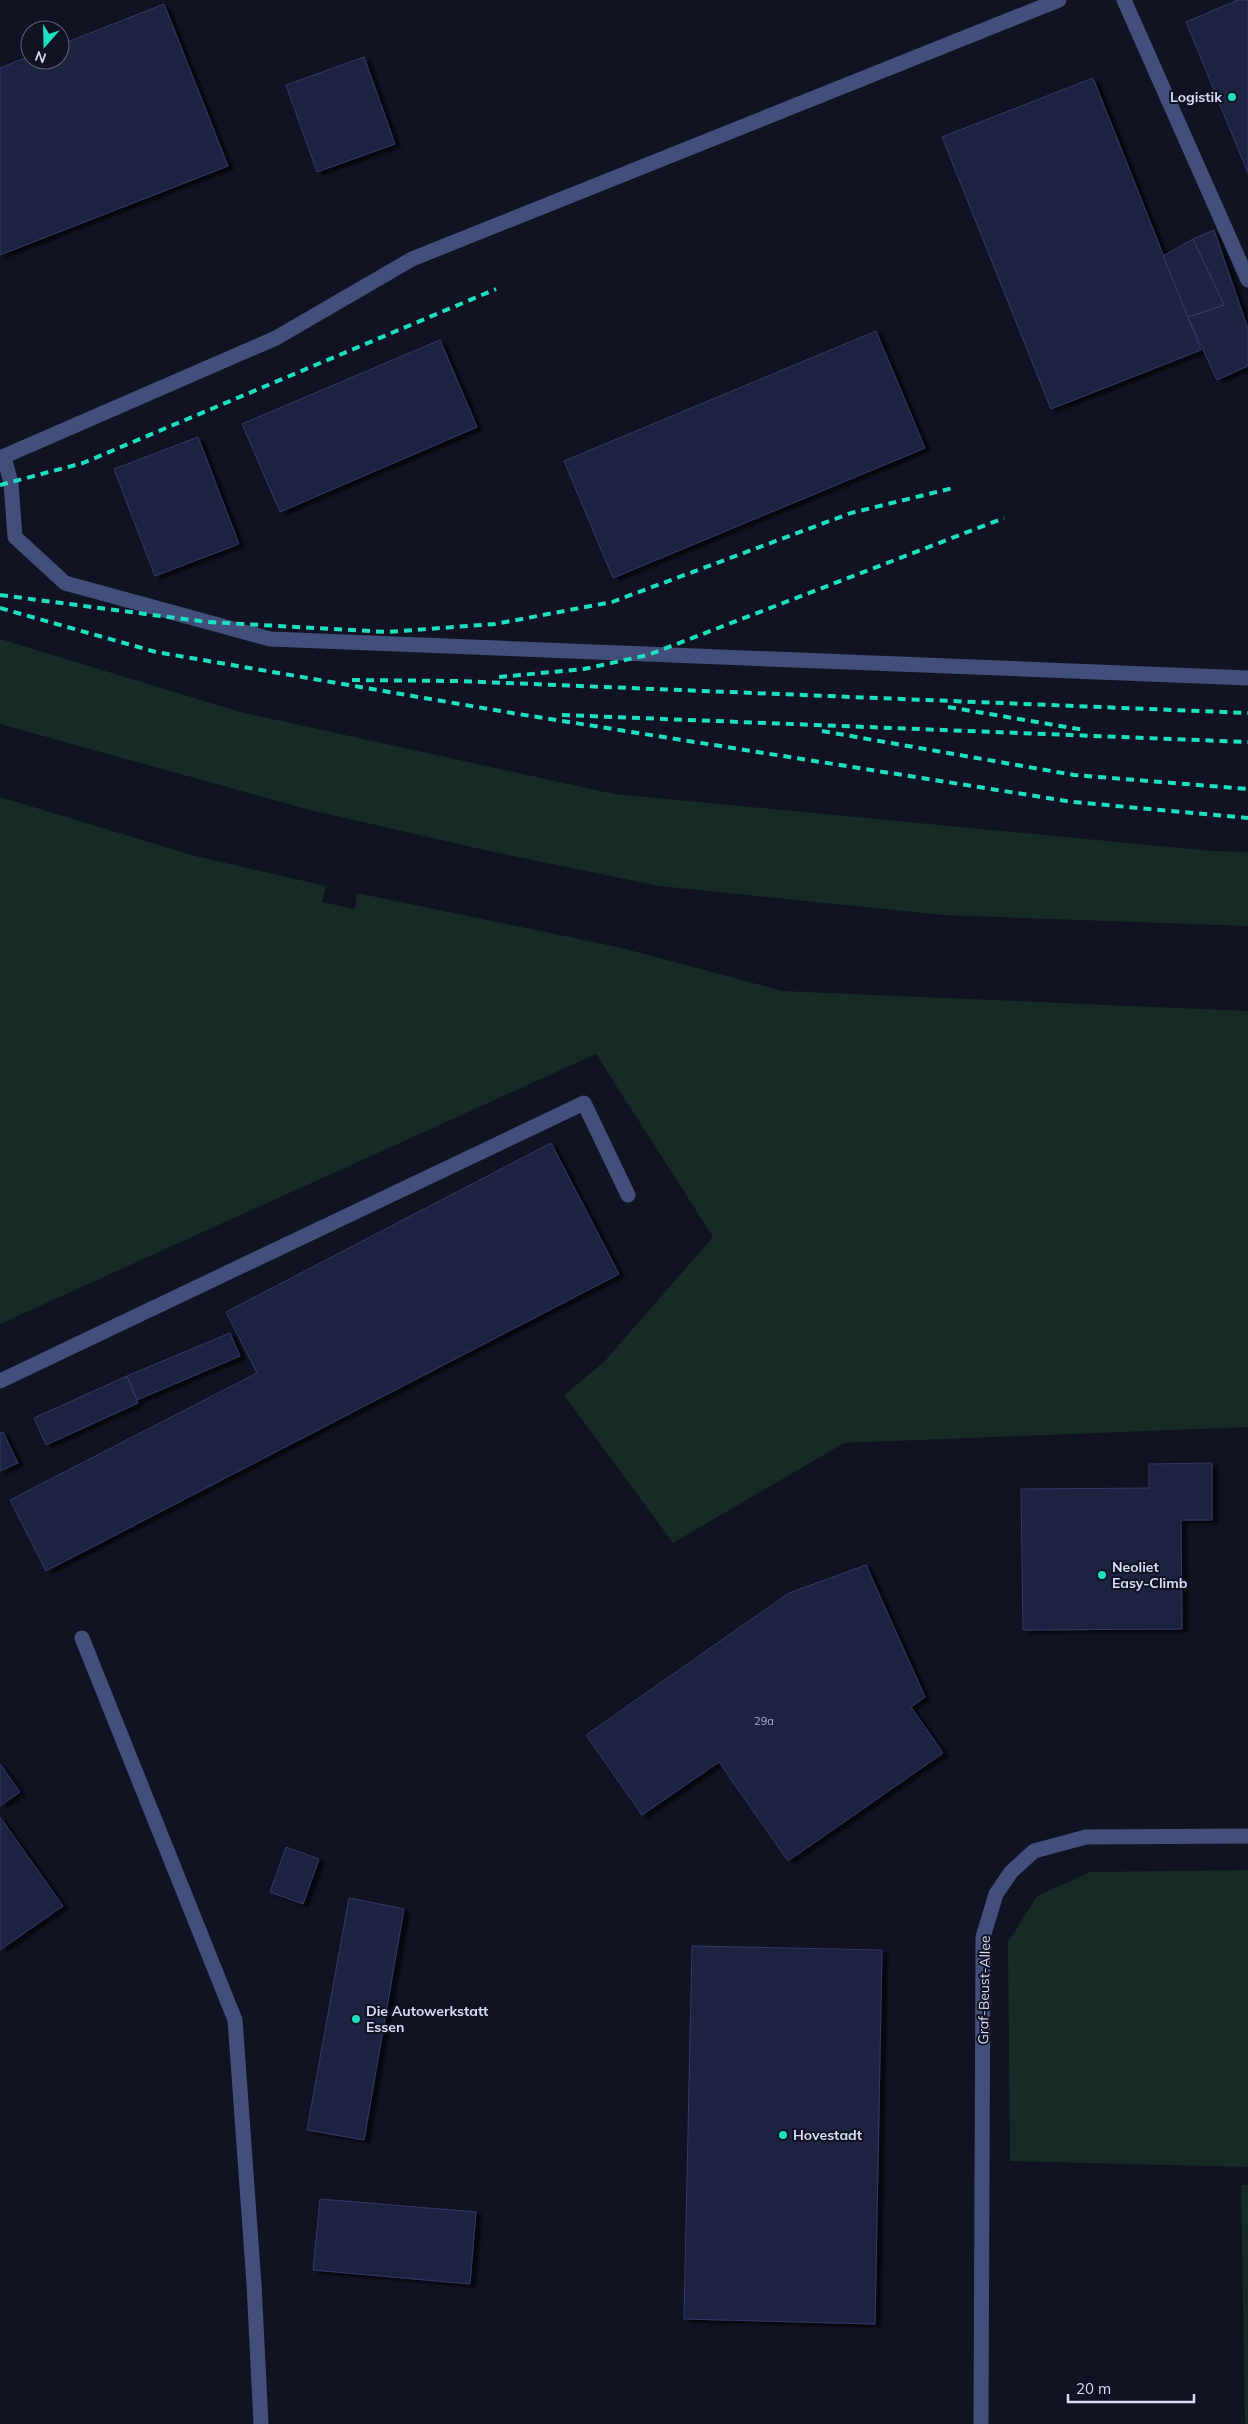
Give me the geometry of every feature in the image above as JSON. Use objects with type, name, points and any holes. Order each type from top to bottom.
[{"type":"street","points":[[1059,0],[412,259],[276,338],[2,458],[11,483],[15,537],[65,583],[270,639],[1248,678]]},
{"type":"street","points":[[1124,0],[1248,280]]},
{"type":"street","points":[[0,1380],[584,1103],[628,1195]]},
{"type":"street","points":[[82,1638],[235,2020],[261,2424]]},
{"type":"street","name":"Graf-Beust-Allee","points":[[981,2424],[983,1937],[996,1894],[1011,1872],[1034,1851],[1086,1837],[1248,1836]]},
{"type":"green space","points":[[0,639],[240,712],[614,794],[1212,851],[1248,852],[1248,926],[943,915],[659,886],[489,851],[310,810],[0,724]]},
{"type":"green space","points":[[0,797],[195,856],[326,886],[322,902],[355,909],[357,893],[622,948],[783,991],[1248,1011],[1248,1427],[844,1443],[673,1543],[564,1395],[604,1362],[713,1237],[596,1054],[0,1324]]},
{"type":"green space","points":[[1248,1870],[1248,2167],[1010,2161],[1008,1942],[1037,1896],[1090,1872]]},
{"type":"green space","points":[[1241,2185],[1248,2185],[1248,2424],[1245,2424]]},
{"type":"building","name":"Logistik","points":[[1238,0],[1248,0],[1248,173],[1186,22]]},
{"type":"building","points":[[164,4],[228,166],[0,255],[0,68],[20,60],[20,70],[70,70],[70,41]]},
{"type":"building","points":[[364,57],[395,144],[317,172],[286,85]]},
{"type":"building","points":[[1093,78],[1201,350],[1051,409],[942,137]]},
{"type":"building","points":[[1214,230],[1248,329],[1248,366],[1217,380],[1188,317],[1224,305],[1193,239]]},
{"type":"building","points":[[1193,239],[1224,305],[1188,317],[1163,256]]},
{"type":"building","points":[[876,331],[925,448],[613,578],[564,461]]},
{"type":"building","points":[[440,340],[477,427],[280,512],[242,424]]},
{"type":"building","points":[[198,437],[239,544],[155,576],[114,469]]},
{"type":"building","points":[[551,1143],[619,1274],[46,1571],[10,1500],[257,1373],[226,1312]]},
{"type":"building","points":[[230,1333],[240,1356],[137,1400],[127,1376]]},
{"type":"building","points":[[127,1376],[138,1403],[46,1445],[34,1418]]},
{"type":"building","points":[[3,1432],[18,1463],[0,1471],[0,1433]]},
{"type":"building","name":"Neoliet Easy-Climb","points":[[1212,1463],[1212,1520],[1181,1520],[1182,1629],[1023,1630],[1021,1489],[1149,1488],[1149,1464]]},
{"type":"building","points":[[866,1565],[925,1697],[911,1707],[943,1753],[788,1861],[719,1762],[642,1815],[586,1735],[789,1593]]},
{"type":"building","points":[[0,1764],[20,1792],[0,1806]]},
{"type":"building","points":[[0,1817],[63,1906],[0,1950]]},
{"type":"building","points":[[286,1847],[319,1859],[303,1904],[270,1892]]},
{"type":"building","name":"Die Autowerkstatt Essen","points":[[349,1898],[404,1909],[364,2140],[307,2130]]},
{"type":"building","name":"Hovestadt","points":[[692,1946],[882,1950],[875,2324],[684,2319]]},
{"type":"building","points":[[320,2199],[476,2212],[470,2284],[313,2270]]},
{"type":"railway","points":[[0,485],[83,463],[496,289]]},
{"type":"railway","points":[[0,595],[207,622],[387,632],[495,624],[612,602],[851,513],[953,488]]},
{"type":"railway","points":[[499,677],[584,669],[648,655],[1004,518]]},
{"type":"railway","points":[[0,608],[156,652],[512,713],[1073,802],[1248,818]]},
{"type":"railway","points":[[352,680],[457,681],[1248,713]]},
{"type":"railway","points":[[948,707],[1084,730]]},
{"type":"railway","points":[[562,715],[1248,742]]},
{"type":"railway","points":[[822,731],[1074,775],[1248,789]]},
{"type":"place","name":"Logistik","points":[[1232,97]]},
{"type":"place","name":"Neoliet Easy-Climb","points":[[1102,1575]]},
{"type":"place","name":"Die Autowerkstatt Essen","points":[[356,2019]]},
{"type":"place","name":"Hovestadt","points":[[783,2135]]}]
